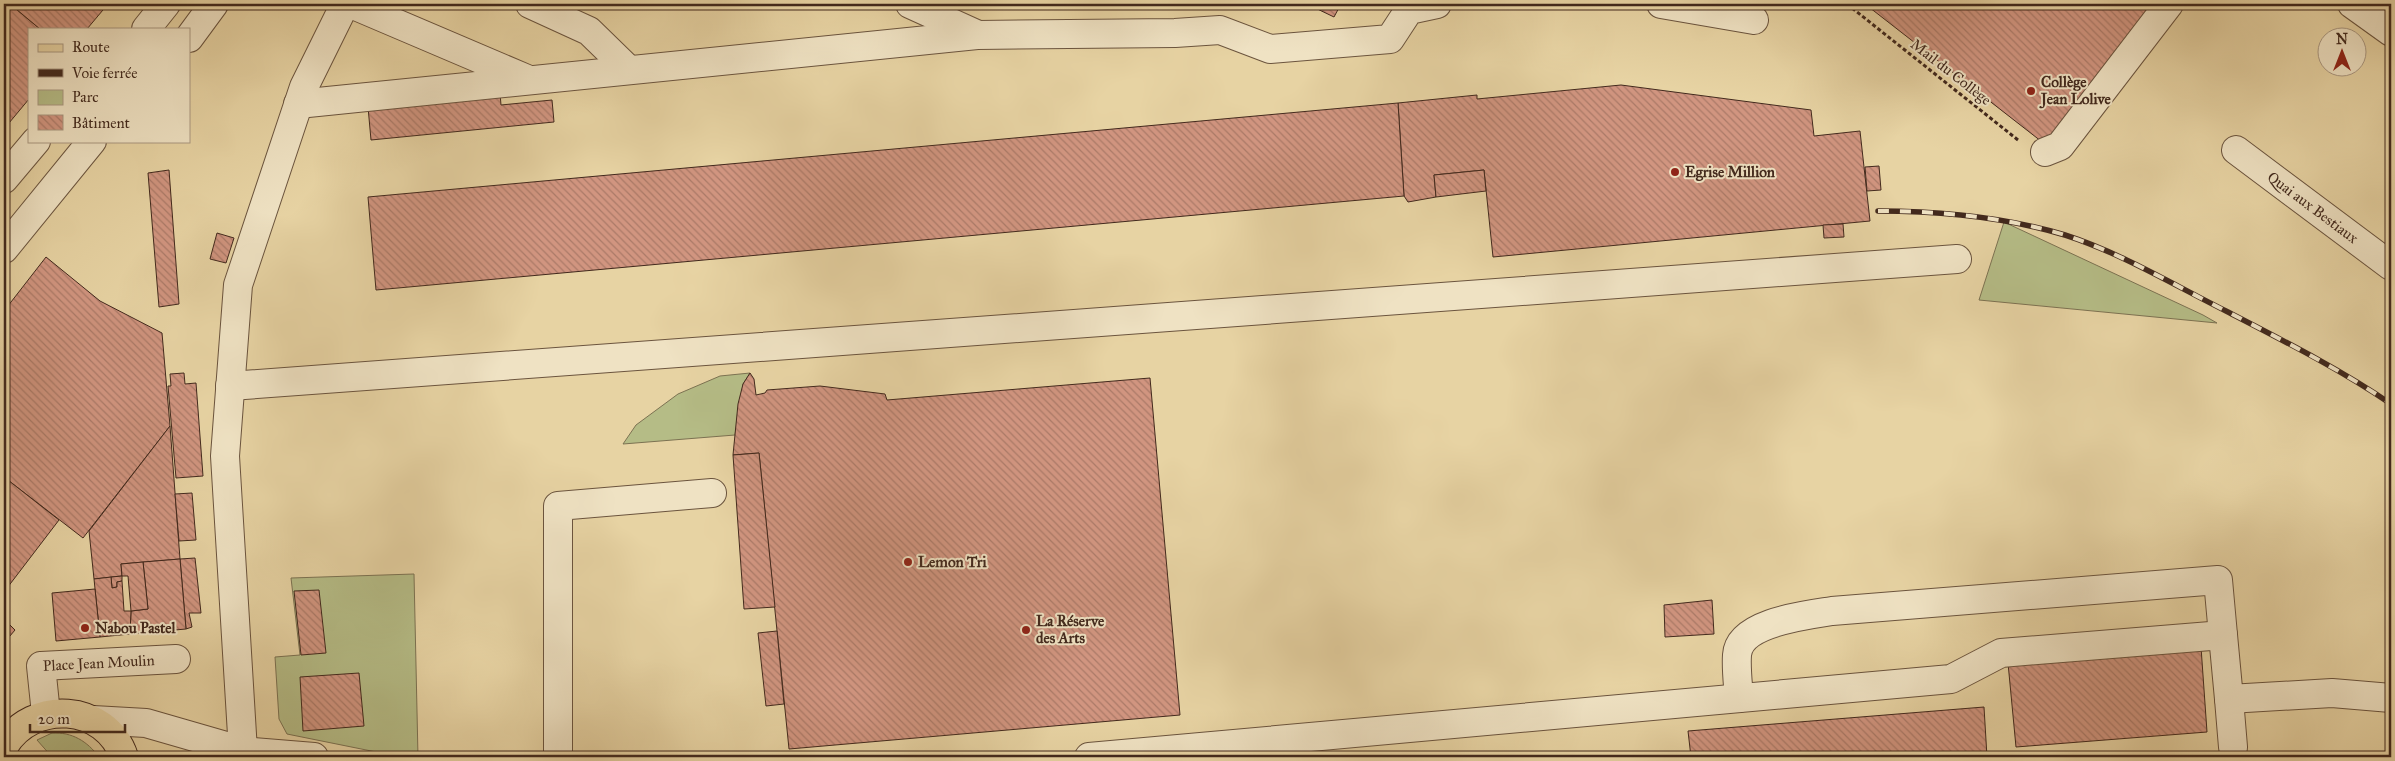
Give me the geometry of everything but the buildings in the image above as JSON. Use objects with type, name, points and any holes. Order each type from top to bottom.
[{"type":"main road","points":[[5,741],[24,724],[46,714],[62,712],[93,720],[113,737],[124,757]]},
{"type":"street","points":[[147,28],[166,4]]},
{"type":"street","points":[[190,37],[214,4]]},
{"type":"street","points":[[242,755],[225,456],[238,285],[304,87],[344,4]]},
{"type":"street","points":[[351,4],[530,80]]},
{"type":"street","points":[[530,4],[589,31],[629,70]]},
{"type":"street","points":[[910,4],[977,35]]},
{"type":"street","points":[[298,104],[977,35],[1175,33],[1220,30],[1270,49],[1390,39],[1408,10],[1437,4]]},
{"type":"street","points":[[1661,4],[1754,20]]},
{"type":"street","points":[[2045,152],[2060,146],[2168,4]]},
{"type":"street","points":[[2352,4],[2386,19]]},
{"type":"street","points":[[4,179],[35,142]]},
{"type":"street","points":[[4,249],[91,142]]},
{"type":"street","name":"Quai aux Bestiaux","points":[[2236,150],[2391,266]]},
{"type":"street","points":[[230,386],[1957,259]]},
{"type":"street","points":[[558,757],[558,506],[712,493]]},
{"type":"street","points":[[1739,698],[1736,653],[1748,635],[1776,621],[1832,611],[2218,580],[2233,747]]},
{"type":"street","points":[[1089,757],[1952,679],[2001,653],[2223,635]]},
{"type":"street","name":"Place Jean Moulin","points":[[46,714],[41,666],[176,659]]},
{"type":"street","points":[[2229,698],[2332,693],[2391,698]]},
{"type":"street","points":[[93,720],[146,724],[242,755],[314,757]]},
{"type":"path","name":"Mail du Collège","points":[[1846,4],[2024,145],[2045,152]]},
{"type":"green space","points":[[2004,222],[2203,315],[2217,323],[1979,300]]},
{"type":"green space","points":[[750,373],[743,384],[735,435],[623,444],[636,425],[678,394],[720,376]]},
{"type":"green space","points":[[414,574],[418,757],[401,757],[287,734],[279,719],[275,657],[300,655],[291,578]]},
{"type":"green space","points":[[52,733],[66,734],[84,742],[99,757],[52,757],[37,740]]},
{"type":"railway","points":[[1878,211],[1925,212],[1996,219],[2042,229],[2086,242],[2147,270],[2289,344],[2351,378],[2391,404]]},
{"type":"place","name":"Collège Jean Lolive","points":[[2031,91]]},
{"type":"place","name":"Egrise Million","points":[[1675,172]]},
{"type":"place","name":"Lemon Tri","points":[[908,562]]},
{"type":"place","name":"Nabou Pastel","points":[[85,628]]},
{"type":"place","name":"La Réserve des Arts","points":[[1026,630]]}]
